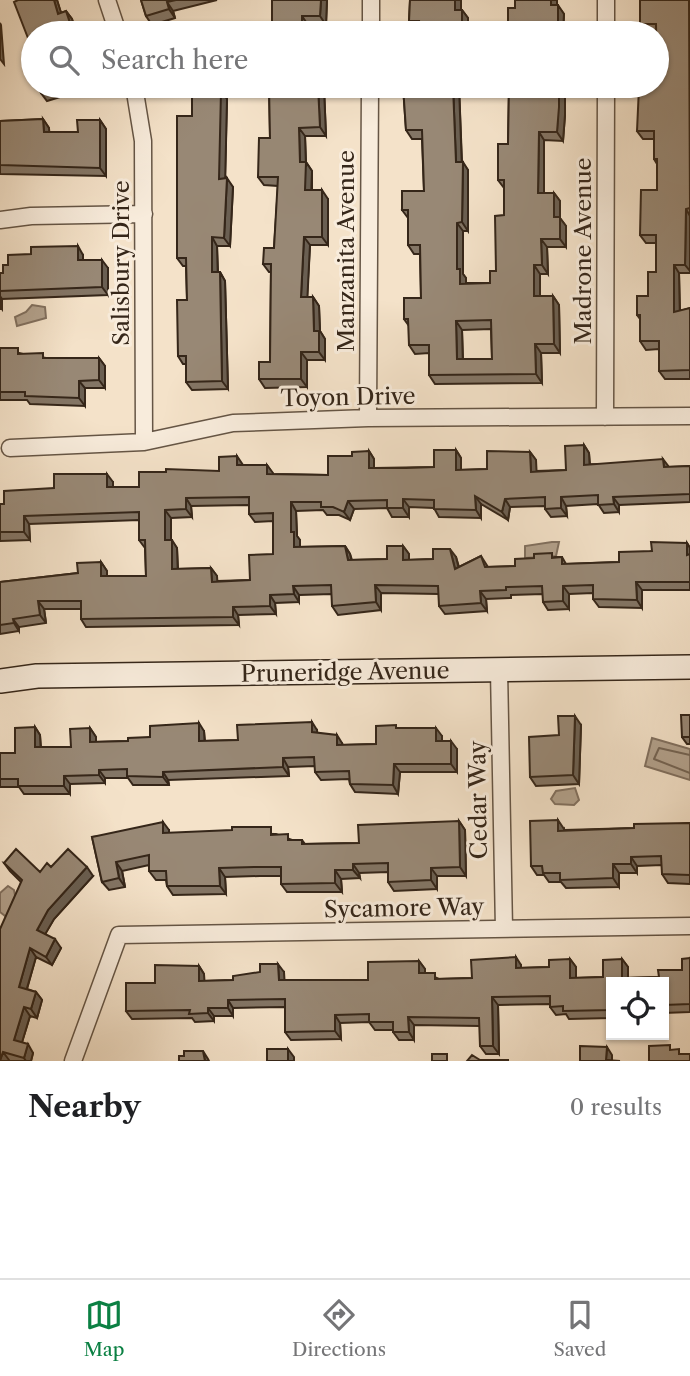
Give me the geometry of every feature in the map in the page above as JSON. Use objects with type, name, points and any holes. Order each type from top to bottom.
[{"type":"main road","name":"Pruneridge Avenue","points":[[0,681],[37,676],[690,667]]},
{"type":"street","points":[[107,0],[114,21]]},
{"type":"street","points":[[371,0],[371,21]]},
{"type":"street","points":[[606,0],[606,21]]},
{"type":"street","name":"Salisbury Drive","points":[[136,98],[143,141],[144,442]]},
{"type":"street","name":"Manzanita Avenue","points":[[368,418],[370,98]]},
{"type":"street","name":"Madrone Avenue","points":[[605,417],[606,98]]},
{"type":"street","points":[[0,220],[31,216],[144,214]]},
{"type":"street","name":"Toyon Drive","points":[[10,449],[144,442],[233,423],[368,418],[690,416]]},
{"type":"street","name":"Cedar Way","points":[[499,670],[504,929]]},
{"type":"street","name":"Sycamore Way","points":[[73,1061],[119,935],[690,926]]},
{"type":"water","points":[[32,305],[45,307],[46,318],[17,326],[15,317],[26,312]]},
{"type":"water","points":[[559,542],[556,556],[525,558],[525,546]]},
{"type":"water","points":[[652,738],[690,749],[690,780],[645,766]]},
{"type":"water","points":[[575,788],[579,800],[574,805],[555,804],[551,799],[556,791]]},
{"type":"water","points":[[8,886],[14,890],[16,900],[9,919],[0,912],[0,893]]},
{"type":"building","points":[[54,0],[58,14],[66,11],[69,21],[21,21],[14,2]]},
{"type":"building","points":[[141,0],[176,0],[167,2],[169,9],[146,16]]},
{"type":"building","points":[[272,0],[321,0],[320,16],[302,16],[302,21],[272,21]]},
{"type":"building","points":[[410,0],[455,0],[455,10],[462,10],[462,21],[409,21]]},
{"type":"building","points":[[515,0],[551,0],[551,5],[558,5],[558,21],[508,21],[508,8],[515,8]]},
{"type":"building","points":[[640,0],[689,0],[690,208],[686,209],[685,265],[674,265],[674,312],[690,308],[690,370],[659,371],[659,341],[640,341],[637,296],[648,296],[648,272],[656,272],[656,235],[640,235],[641,190],[657,190],[657,159],[654,159],[654,131],[637,131],[638,98],[669,98],[669,21],[640,21]]},
{"type":"building","points":[[192,98],[221,98],[219,179],[227,178],[224,238],[212,237],[212,272],[220,272],[222,381],[186,382],[186,356],[178,356],[177,300],[187,300],[186,258],[177,258],[177,116],[192,116]]},
{"type":"building","points":[[269,98],[319,98],[320,127],[299,128],[300,162],[306,162],[305,190],[322,190],[322,237],[304,237],[301,297],[313,297],[314,331],[319,331],[319,352],[301,352],[301,379],[259,379],[259,362],[270,362],[271,264],[263,264],[264,248],[274,248],[278,177],[258,177],[259,138],[270,138]]},
{"type":"building","points":[[404,98],[453,98],[456,162],[463,162],[462,222],[457,223],[457,269],[460,269],[460,284],[490,283],[490,271],[496,271],[495,216],[504,215],[504,180],[498,180],[498,144],[508,144],[509,98],[559,98],[557,132],[539,132],[538,193],[554,193],[554,217],[560,217],[560,239],[541,239],[542,265],[534,265],[534,296],[553,296],[554,344],[535,344],[536,374],[429,375],[429,345],[409,345],[408,319],[404,319],[404,298],[421,298],[420,245],[408,245],[408,210],[402,210],[402,191],[424,191],[422,130],[406,130]],"holes":[[[491,320],[492,359],[457,359],[456,321]]]},
{"type":"building","points":[[43,119],[44,132],[78,132],[77,120],[100,120],[100,168],[0,165],[0,121]]},
{"type":"building","points":[[78,246],[78,260],[102,260],[102,287],[0,291],[0,273],[3,273],[3,265],[8,265],[8,255],[31,254],[31,247]]},
{"type":"building","points":[[0,348],[18,348],[18,354],[43,353],[43,358],[99,358],[99,380],[79,381],[79,398],[0,392]]},
{"type":"building","points":[[584,445],[584,465],[663,459],[664,467],[690,466],[690,494],[613,497],[614,504],[598,505],[598,495],[561,497],[561,508],[545,509],[545,497],[505,499],[502,512],[475,496],[476,510],[434,509],[434,500],[403,499],[403,508],[387,508],[387,500],[348,501],[344,512],[333,507],[321,507],[321,502],[291,502],[294,547],[345,546],[348,560],[387,559],[387,546],[403,546],[403,560],[433,559],[433,549],[450,549],[455,569],[481,556],[485,567],[515,566],[515,559],[552,553],[552,558],[562,557],[562,564],[619,562],[619,552],[652,551],[651,542],[687,543],[687,555],[690,554],[690,582],[636,582],[637,600],[593,599],[593,585],[563,586],[563,601],[543,602],[542,586],[506,587],[506,590],[480,591],[481,603],[439,606],[438,586],[375,585],[376,602],[332,606],[331,585],[293,586],[294,594],[270,595],[270,606],[233,607],[233,617],[81,619],[81,601],[38,601],[40,615],[13,619],[14,623],[0,625],[0,582],[78,573],[77,563],[101,562],[101,576],[146,576],[145,540],[139,540],[139,512],[24,516],[24,532],[0,532],[0,504],[4,504],[4,491],[54,488],[54,474],[107,474],[107,487],[139,487],[139,472],[166,472],[166,469],[219,471],[219,457],[237,456],[237,465],[267,465],[267,474],[328,475],[328,456],[352,456],[352,452],[369,451],[369,468],[434,467],[434,450],[456,450],[456,470],[487,469],[487,451],[530,452],[531,472],[566,470],[565,446]],"holes":[[[249,497],[249,514],[273,513],[273,554],[249,555],[250,580],[212,582],[211,568],[172,569],[172,540],[165,540],[165,510],[186,509],[186,498]]]},
{"type":"building","points":[[681,715],[690,715],[690,737],[682,737]]},
{"type":"building","points":[[558,716],[575,716],[573,775],[530,777],[529,737],[559,735]]},
{"type":"building","points":[[312,722],[312,732],[337,735],[337,745],[376,744],[376,726],[436,728],[436,741],[451,741],[451,764],[394,764],[393,785],[350,784],[349,771],[315,772],[314,757],[283,758],[283,767],[163,772],[163,777],[127,776],[127,769],[99,770],[99,775],[64,776],[64,786],[18,786],[18,779],[0,779],[0,753],[15,753],[15,728],[35,727],[35,747],[71,747],[70,729],[90,728],[90,742],[128,741],[128,738],[150,737],[150,726],[199,723],[199,741],[238,740],[237,725]]},
{"type":"building","points":[[558,820],[558,831],[634,828],[634,824],[690,823],[690,875],[662,874],[661,856],[631,857],[631,864],[613,864],[613,878],[560,880],[560,873],[543,873],[542,866],[531,866],[530,821]]},
{"type":"building","points":[[459,821],[460,867],[431,868],[431,880],[388,882],[388,863],[353,864],[353,870],[335,870],[335,883],[281,884],[281,867],[254,867],[219,868],[220,886],[167,886],[166,871],[149,871],[149,855],[116,862],[119,878],[102,882],[92,837],[163,822],[163,833],[232,830],[232,827],[271,827],[271,835],[288,834],[288,840],[302,840],[302,844],[359,843],[358,825]]},
{"type":"building","points":[[16,849],[40,872],[47,863],[51,867],[68,849],[87,867],[48,910],[37,930],[55,939],[46,957],[30,948],[19,987],[36,992],[31,1009],[24,1007],[14,1040],[28,1044],[24,1058],[3,1052],[0,1060],[0,929],[22,880],[4,863]]},
{"type":"building","points":[[516,957],[516,968],[549,967],[549,960],[570,959],[570,978],[603,977],[603,960],[622,959],[622,977],[606,977],[606,1010],[563,1011],[563,1006],[550,1007],[550,996],[492,997],[493,1046],[480,1046],[479,1018],[408,1017],[409,1032],[393,1032],[393,1022],[369,1022],[369,1014],[335,1015],[335,1031],[285,1032],[285,999],[228,1000],[228,1008],[208,1008],[208,1013],[189,1014],[190,1010],[126,1011],[126,983],[155,983],[155,965],[199,966],[199,981],[233,980],[233,976],[260,972],[260,964],[278,964],[279,980],[368,980],[368,962],[419,961],[419,973],[435,973],[435,979],[472,978],[471,960]]},
{"type":"building","points":[[690,958],[690,1004],[669,1005],[669,977],[659,977],[658,970],[682,970],[682,959]]},
{"type":"building","points":[[670,1045],[670,1050],[679,1049],[679,1054],[690,1054],[690,1061],[649,1061],[649,1046]]},
{"type":"building","points":[[580,1046],[607,1047],[606,1060],[620,1061],[580,1061]]},
{"type":"building","points":[[267,1049],[288,1049],[288,1061],[267,1061]]},
{"type":"building","points":[[184,1051],[203,1051],[205,1061],[179,1061],[179,1056],[184,1056]]},
{"type":"building","points":[[432,1054],[447,1054],[447,1061],[432,1061]]},
{"type":"building","points":[[472,1055],[480,1060],[508,1061],[467,1061]]}]
